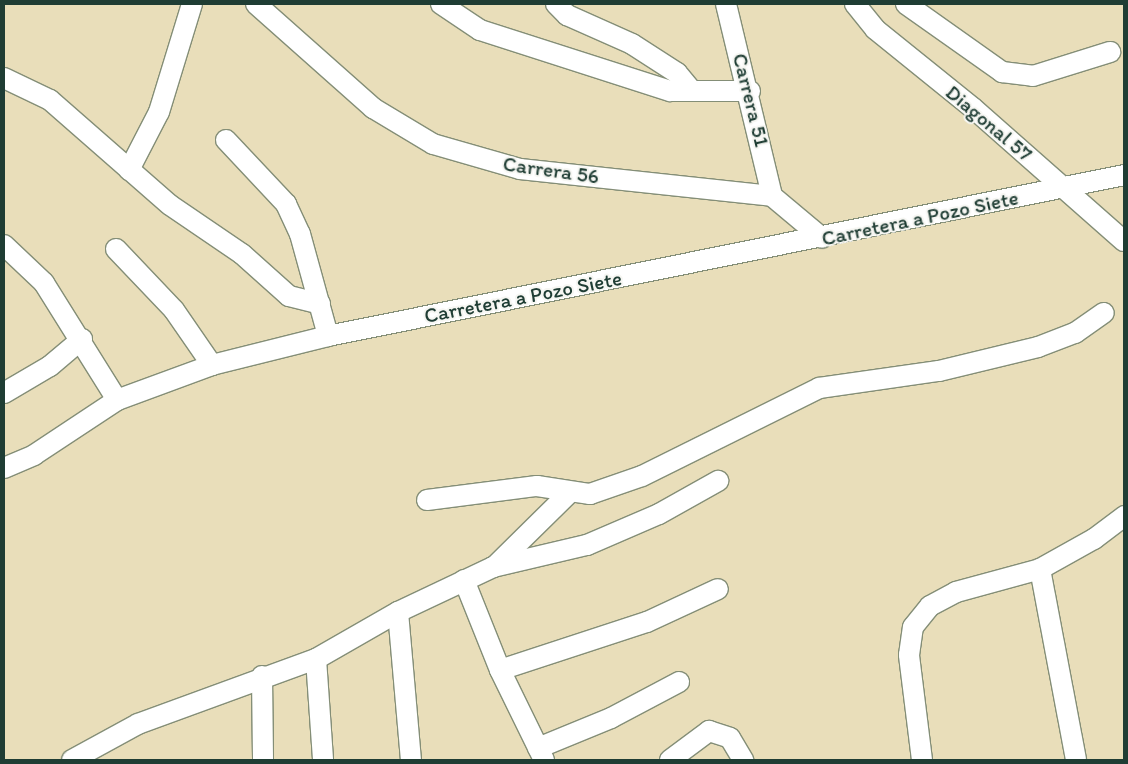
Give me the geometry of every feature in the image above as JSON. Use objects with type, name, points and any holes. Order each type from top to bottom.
[{"type":"street","points":[[129,170],[159,112],[192,4]]},
{"type":"street","name":"Carrera 56","points":[[256,4],[373,108],[433,144],[520,169],[772,196]]},
{"type":"street","points":[[441,4],[480,30],[670,91],[750,91]]},
{"type":"street","points":[[556,4],[567,16],[632,44],[677,73],[692,91]]},
{"type":"street","name":"Carrera 51","points":[[726,4],[750,91],[772,196]]},
{"type":"street","name":"Diagonal 57","points":[[856,4],[875,29],[1124,241]]},
{"type":"street","points":[[906,4],[1002,72],[1032,76],[1110,52]]},
{"type":"street","points":[[4,78],[50,100],[170,205],[242,254],[289,296],[320,304]]},
{"type":"street","points":[[226,140],[286,204],[300,234],[328,336]]},
{"type":"street","name":"Carretera a Pozo Siete","points":[[4,468],[34,455],[117,400],[212,365],[328,336],[822,238],[1124,175]]},
{"type":"street","points":[[772,196],[822,238]]},
{"type":"street","points":[[4,245],[44,283],[82,339],[117,400]]},
{"type":"street","points":[[116,249],[174,310],[212,365]]},
{"type":"street","points":[[427,500],[495,488],[537,486],[569,493],[590,494],[642,476],[819,388],[939,371],[1038,347],[1075,333],[1104,313]]},
{"type":"street","points":[[4,393],[50,366],[82,339]]},
{"type":"street","points":[[72,760],[138,724],[316,659],[398,612],[493,567],[587,545],[659,514],[718,481]]},
{"type":"street","points":[[493,567],[569,493]]},
{"type":"street","points":[[922,760],[909,655],[913,627],[930,606],[956,592],[1040,569],[1094,540],[1124,516]]},
{"type":"street","points":[[1040,569],[1076,760]]},
{"type":"street","points":[[464,580],[500,670],[541,754],[678,682]]},
{"type":"street","points":[[500,670],[647,622],[718,589]]},
{"type":"street","points":[[398,612],[411,760]]},
{"type":"street","points":[[316,659],[323,760]]},
{"type":"street","points":[[264,760],[271,674]]},
{"type":"street","points":[[670,760],[710,731],[730,738],[742,760]]}]
